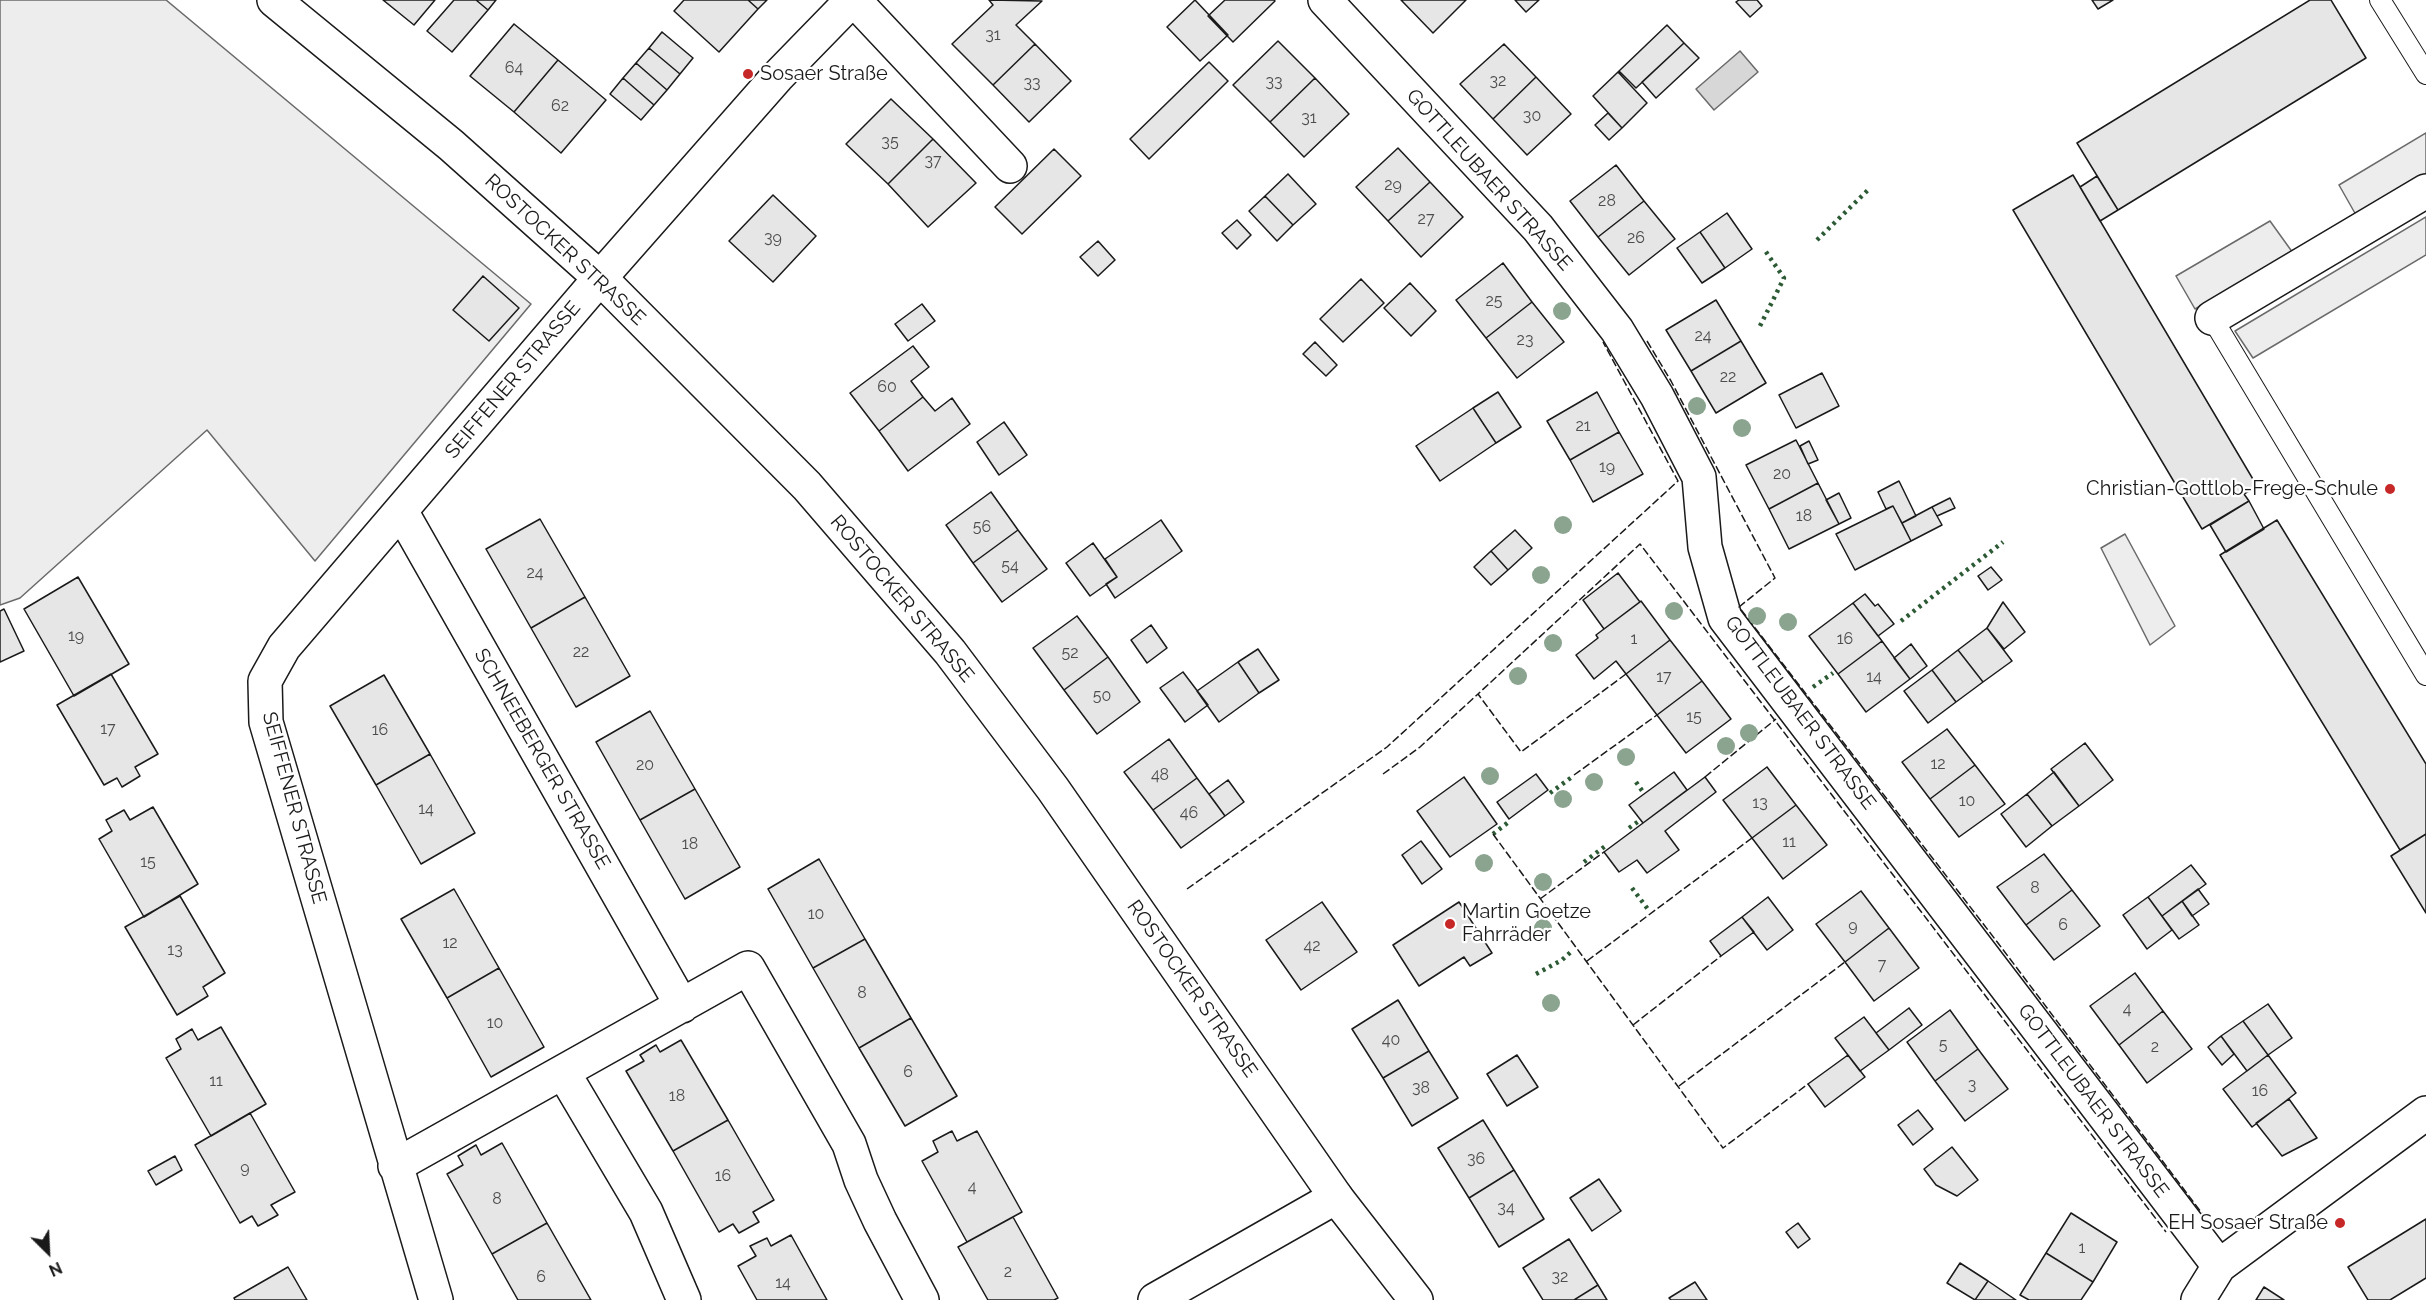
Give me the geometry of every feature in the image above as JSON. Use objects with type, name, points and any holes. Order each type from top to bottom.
[{"type":"street","name":"ROSTOCKER STRASSE","points":[[274,0],[450,145],[600,278],[807,486],[950,652],[1053,789],[1336,1197],[1416,1300]]},
{"type":"street","points":[[600,278],[777,77],[853,0],[1010,166]]},
{"type":"street","name":"GOTTLEUBAER STRASSE","points":[[1325,0],[1538,228],[1617,330],[1657,396],[1699,477],[1705,547],[1725,618],[2219,1266]]},
{"type":"street","points":[[2212,318],[2426,191]]},
{"type":"street","name":"SEIFFENER STRASSE","points":[[436,1300],[266,722],[265,681],[284,647],[600,278]]},
{"type":"street","name":"SCHNEEBERGER STRASSE","points":[[401,511],[682,1006]]},
{"type":"street","points":[[395,1166],[748,969],[849,1144],[861,1180],[880,1221],[922,1300]]},
{"type":"street","points":[[563,1072],[646,1212],[684,1300]]},
{"type":"street","points":[[2198,1300],[2219,1266],[2424,1120]]},
{"type":"street","points":[[1155,1300],[1336,1197]]},
{"type":"lane","points":[[2380,0],[2426,74]]},
{"type":"lane","points":[[2212,318],[2426,675]]},
{"type":"shaded area","points":[[0,0],[166,0],[531,304],[315,561],[207,430],[20,598],[0,605]]},
{"type":"shaded area","points":[[1740,51],[1758,72],[1714,110],[1696,89]]},
{"type":"shaded area","points":[[2426,133],[2426,176],[2356,215],[2339,185]]},
{"type":"shaded area","points":[[2426,217],[2426,255],[2253,358],[2235,331]]},
{"type":"shaded area","points":[[2270,221],[2293,253],[2195,309],[2176,276]]},
{"type":"shaded area","points":[[2125,534],[2175,626],[2150,645],[2101,548]]},
{"type":"building","points":[[383,0],[435,0],[414,25]]},
{"type":"building","points":[[454,0],[476,0],[488,10],[452,52],[427,31]]},
{"type":"building","points":[[476,0],[496,0],[488,10]]},
{"type":"building","points":[[684,0],[748,0],[758,9],[719,52],[674,11]]},
{"type":"building","points":[[748,0],[767,0],[758,9]]},
{"type":"building","points":[[989,0],[1042,1],[1016,25],[1035,44],[993,85],[952,44],[993,5]]},
{"type":"building","points":[[1195,0],[1228,35],[1200,61],[1167,27]]},
{"type":"building","points":[[1225,0],[1275,1],[1233,42],[1208,16]]},
{"type":"building","points":[[1401,0],[1466,0],[1433,33]]},
{"type":"building","points":[[1515,0],[1539,0],[1526,12]]},
{"type":"building","points":[[1757,0],[1762,6],[1750,17],[1736,2]]},
{"type":"building","points":[[2092,0],[2113,0],[2098,9]]},
{"type":"building","points":[[2310,0],[2331,0],[2366,58],[2118,210],[2077,143]]},
{"type":"building","points":[[514,24],[558,60],[514,112],[470,76]]},
{"type":"building","points":[[1667,25],[1684,43],[1636,88],[1619,71]]},
{"type":"building","points":[[662,32],[693,58],[680,74],[649,48]]},
{"type":"building","points":[[1278,41],[1315,78],[1270,122],[1233,85]]},
{"type":"building","points":[[1684,43],[1699,58],[1656,98],[1642,82]]},
{"type":"building","points":[[1035,44],[1071,81],[1029,122],[993,85]]},
{"type":"building","points":[[1504,44],[1536,77],[1493,119],[1460,84]]},
{"type":"building","points":[[649,48],[680,74],[667,90],[636,63]]},
{"type":"building","points":[[558,60],[606,100],[561,153],[514,112]]},
{"type":"building","points":[[1209,62],[1228,81],[1149,159],[1130,139]]},
{"type":"building","points":[[636,63],[667,90],[654,105],[623,78]]},
{"type":"building","points":[[1618,72],[1647,103],[1622,128],[1593,96]]},
{"type":"building","points":[[1536,77],[1571,114],[1527,155],[1493,119]]},
{"type":"building","points":[[623,78],[654,105],[641,120],[610,94]]},
{"type":"building","points":[[1315,78],[1349,114],[1304,157],[1270,122]]},
{"type":"building","points":[[891,99],[933,139],[888,184],[846,144]]},
{"type":"building","points":[[1608,113],[1622,128],[1609,140],[1595,125]]},
{"type":"building","points":[[933,139],[976,183],[928,227],[888,184]]},
{"type":"building","points":[[1398,148],[1430,182],[1388,221],[1356,187]]},
{"type":"building","points":[[1054,149],[1081,176],[1022,234],[995,207]]},
{"type":"building","points":[[1616,165],[1644,201],[1598,237],[1570,201]]},
{"type":"building","points":[[1288,174],[1316,204],[1293,225],[1265,196]]},
{"type":"building","points":[[2073,175],[2257,486],[2244,494],[2249,501],[2202,529],[2013,210]]},
{"type":"building","points":[[2097,176],[2118,210],[2100,221],[2080,187]]},
{"type":"building","points":[[1430,182],[1463,217],[1421,257],[1388,221]]},
{"type":"building","points":[[773,195],[816,236],[773,282],[729,241]]},
{"type":"building","points":[[1265,196],[1293,225],[1277,241],[1249,211]]},
{"type":"building","points":[[1644,201],[1675,239],[1629,275],[1598,237]]},
{"type":"building","points":[[1727,213],[1752,249],[1725,268],[1700,232]]},
{"type":"building","points":[[1237,220],[1251,235],[1237,249],[1222,233]]},
{"type":"building","points":[[1700,232],[1725,268],[1702,283],[1677,248]]},
{"type":"building","points":[[1098,241],[1115,260],[1098,276],[1080,257]]},
{"type":"building","points":[[1503,263],[1532,302],[1486,338],[1456,300]]},
{"type":"building","points":[[483,276],[519,308],[489,341],[453,310]]},
{"type":"building","points":[[1361,279],[1384,303],[1343,342],[1320,319]]},
{"type":"building","points":[[1410,283],[1436,311],[1411,336],[1384,308]]},
{"type":"building","points":[[1716,300],[1741,341],[1691,371],[1666,330]]},
{"type":"building","points":[[1532,302],[1564,342],[1517,378],[1486,338]]},
{"type":"building","points":[[922,304],[935,321],[908,341],[895,324]]},
{"type":"building","points":[[1741,341],[1766,383],[1716,413],[1691,371]]},
{"type":"building","points":[[1315,342],[1337,365],[1326,376],[1303,354]]},
{"type":"building","points":[[913,346],[929,367],[911,381],[923,397],[879,431],[850,393]]},
{"type":"building","points":[[1822,373],[1839,406],[1796,428],[1779,395]]},
{"type":"building","points":[[1498,392],[1521,427],[1496,443],[1473,408]]},
{"type":"building","points":[[1597,392],[1619,432],[1570,460],[1547,421]]},
{"type":"building","points":[[923,397],[935,411],[952,398],[970,424],[908,471],[879,431]]},
{"type":"building","points":[[1473,408],[1496,443],[1440,481],[1416,446]]},
{"type":"building","points":[[1004,422],[1027,455],[999,475],[977,442]]},
{"type":"building","points":[[1619,432],[1643,474],[1593,502],[1570,460]]},
{"type":"building","points":[[1796,440],[1818,483],[1769,509],[1746,465]]},
{"type":"building","points":[[1809,441],[1818,460],[1808,464],[1800,446]]},
{"type":"building","points":[[1899,481],[1916,516],[1902,523],[1893,506],[1886,509],[1878,492]]},
{"type":"building","points":[[1818,483],[1839,524],[1789,549],[1769,509]]},
{"type":"building","points":[[991,492],[1018,530],[973,563],[946,525]]},
{"type":"building","points":[[1839,493],[1851,518],[1839,524],[1826,500]]},
{"type":"building","points":[[1950,498],[1955,508],[1937,516],[1932,507]]},
{"type":"building","points":[[2249,501],[2264,529],[2226,552],[2210,525]]},
{"type":"building","points":[[1893,506],[1911,541],[1855,570],[1836,534]]},
{"type":"building","points":[[1932,507],[1942,525],[1911,541],[1902,523]]},
{"type":"building","points":[[540,519],[585,597],[531,628],[486,549]]},
{"type":"building","points":[[1161,520],[1182,551],[1115,598],[1106,584],[1117,577],[1105,559]]},
{"type":"building","points":[[2277,520],[2426,764],[2426,834],[2400,850],[2220,555]]},
{"type":"building","points":[[1018,530],[1047,569],[1002,602],[973,563]]},
{"type":"building","points":[[1515,530],[1532,548],[1508,570],[1491,551]]},
{"type":"building","points":[[1093,543],[1117,577],[1090,596],[1066,563]]},
{"type":"building","points":[[1491,551],[1508,570],[1491,585],[1474,567]]},
{"type":"building","points":[[1991,567],[2002,580],[1988,590],[1978,576]]},
{"type":"building","points":[[1618,573],[1640,602],[1604,629],[1583,600]]},
{"type":"building","points":[[78,577],[129,664],[74,696],[24,609]]},
{"type":"building","points":[[1865,594],[1875,606],[1878,604],[1894,624],[1878,636],[1853,603]]},
{"type":"building","points":[[585,597],[630,676],[576,707],[531,628]]},
{"type":"building","points":[[1641,601],[1670,640],[1626,674],[1616,661],[1594,679],[1576,655],[1598,638],[1596,635]]},
{"type":"building","points":[[2003,602],[2025,632],[2004,649],[1987,628]]},
{"type":"building","points":[[1853,603],[1882,641],[1838,674],[1809,636]]},
{"type":"building","points":[[4,609],[24,651],[0,662],[0,611]]},
{"type":"building","points":[[1077,616],[1108,657],[1064,690],[1033,648]]},
{"type":"building","points":[[1151,625],[1167,648],[1147,663],[1131,640]]},
{"type":"building","points":[[1987,628],[2012,661],[1983,682],[1958,650]]},
{"type":"building","points":[[1670,640],[1702,681],[1657,715],[1626,674]]},
{"type":"building","points":[[1882,641],[1910,679],[1866,712],[1838,674]]},
{"type":"building","points":[[1911,644],[1927,666],[1910,679],[1894,658]]},
{"type":"building","points":[[1258,649],[1279,680],[1259,693],[1238,662]]},
{"type":"building","points":[[1958,650],[1983,682],[1956,702],[1932,670]]},
{"type":"building","points":[[1108,657],[1140,702],[1097,734],[1064,690]]},
{"type":"building","points":[[1238,662],[1259,693],[1219,722],[1197,691]]},
{"type":"building","points":[[1932,670],[1956,702],[1928,723],[1904,691]]},
{"type":"building","points":[[1183,672],[1208,705],[1185,722],[1160,688]]},
{"type":"building","points":[[111,674],[158,754],[135,767],[140,776],[122,787],[117,778],[104,785],[57,705]]},
{"type":"building","points":[[384,675],[430,754],[376,785],[330,706]]},
{"type":"building","points":[[1702,681],[1731,719],[1686,753],[1657,715]]},
{"type":"building","points":[[650,711],[695,789],[640,820],[596,742]]},
{"type":"building","points":[[1947,729],[1975,765],[1930,799],[1902,762]]},
{"type":"building","points":[[1169,739],[1197,778],[1153,810],[1124,772]]},
{"type":"building","points":[[2085,743],[2113,780],[2079,806],[2051,769]]},
{"type":"building","points":[[430,754],[475,833],[421,864],[376,785]]},
{"type":"building","points":[[1975,765],[2005,804],[1959,837],[1930,799]]},
{"type":"building","points":[[1767,767],[1796,805],[1752,838],[1723,800]]},
{"type":"building","points":[[1674,772],[1687,790],[1643,823],[1629,805]]},
{"type":"building","points":[[2054,772],[2079,806],[2052,826],[2027,794]]},
{"type":"building","points":[[1536,774],[1548,790],[1509,819],[1497,802]]},
{"type":"building","points":[[1464,777],[1497,824],[1450,857],[1417,811]]},
{"type":"building","points":[[1705,777],[1716,792],[1665,831],[1679,850],[1647,873],[1637,860],[1619,872],[1604,852]]},
{"type":"building","points":[[1197,778],[1225,816],[1181,848],[1153,810]]},
{"type":"building","points":[[1228,780],[1244,802],[1225,816],[1209,794]]},
{"type":"building","points":[[695,789],[740,867],[685,899],[640,820]]},
{"type":"building","points":[[2027,794],[2052,826],[2026,847],[2001,814]]},
{"type":"building","points":[[1796,805],[1827,845],[1783,879],[1752,838]]},
{"type":"building","points":[[153,807],[198,884],[144,917],[99,839],[112,831],[106,820],[124,810],[130,820]]},
{"type":"building","points":[[2426,834],[2426,913],[2391,856]]},
{"type":"building","points":[[1421,841],[1442,869],[1422,884],[1402,855]]},
{"type":"building","points":[[2044,854],[2072,890],[2026,925],[1997,887]]},
{"type":"building","points":[[819,859],[865,939],[813,968],[768,889]]},
{"type":"building","points":[[2191,865],[2206,884],[2162,916],[2148,897]]},
{"type":"building","points":[[454,889],[499,968],[447,998],[401,919]]},
{"type":"building","points":[[2198,889],[2209,904],[2192,916],[2182,901]]},
{"type":"building","points":[[2072,890],[2100,926],[2054,960],[2026,925]]},
{"type":"building","points":[[1861,891],[1889,928],[1845,962],[1816,924]]},
{"type":"building","points":[[180,896],[225,973],[203,987],[208,996],[177,1015],[125,927]]},
{"type":"building","points":[[1768,897],[1793,930],[1767,950],[1742,917]]},
{"type":"building","points":[[2148,897],[2172,930],[2147,949],[2123,915]]},
{"type":"building","points":[[2182,901],[2199,925],[2179,939],[2162,916]]},
{"type":"building","points":[[1322,902],[1357,952],[1301,990],[1266,940]]},
{"type":"building","name":"Martin Goetze Fahrräder","points":[[1459,902],[1492,953],[1470,966],[1464,957],[1419,986],[1393,945]]},
{"type":"building","points":[[1742,917],[1754,932],[1721,956],[1710,941]]},
{"type":"building","points":[[1889,928],[1919,968],[1874,1001],[1845,962]]},
{"type":"building","points":[[865,939],[911,1018],[859,1048],[813,968]]},
{"type":"building","points":[[499,968],[544,1047],[491,1077],[447,998]]},
{"type":"building","points":[[2135,973],[2163,1011],[2119,1045],[2090,1006]]},
{"type":"building","points":[[1398,1000],[1429,1051],[1383,1078],[1352,1029]]},
{"type":"building","points":[[2268,1004],[2292,1038],[2268,1055],[2243,1021]]},
{"type":"building","points":[[1909,1008],[1922,1025],[1889,1050],[1876,1033]]},
{"type":"building","points":[[1950,1010],[1978,1049],[1935,1081],[1907,1042]]},
{"type":"building","points":[[2163,1011],[2192,1049],[2147,1083],[2119,1045]]},
{"type":"building","points":[[1864,1017],[1889,1050],[1860,1071],[1835,1038]]},
{"type":"building","points":[[911,1018],[957,1096],[905,1126],[859,1048]]},
{"type":"building","points":[[2243,1021],[2268,1055],[2247,1071],[2221,1036]]},
{"type":"building","points":[[221,1027],[266,1104],[211,1136],[166,1058],[181,1049],[176,1039],[192,1029],[198,1040]]},
{"type":"building","points":[[2221,1036],[2234,1054],[2222,1065],[2208,1047]]},
{"type":"building","points":[[681,1040],[728,1120],[673,1151],[626,1071],[644,1061],[640,1055],[656,1045],[660,1052]]},
{"type":"building","points":[[1978,1049],[2008,1089],[1965,1121],[1935,1081]]},
{"type":"building","points":[[1429,1051],[1458,1098],[1412,1126],[1383,1078]]},
{"type":"building","points":[[1517,1055],[1538,1087],[1507,1106],[1487,1074]]},
{"type":"building","points":[[1848,1055],[1865,1077],[1825,1107],[1808,1084]]},
{"type":"building","points":[[2268,1055],[2296,1093],[2252,1127],[2223,1089]]},
{"type":"building","points":[[2289,1099],[2317,1138],[2282,1156],[2256,1123]]},
{"type":"building","points":[[1918,1110],[1933,1129],[1913,1145],[1898,1125]]},
{"type":"building","points":[[250,1113],[295,1192],[271,1205],[278,1215],[258,1226],[252,1216],[240,1223],[195,1145]]},
{"type":"building","points":[[728,1120],[774,1200],[753,1212],[759,1222],[739,1233],[733,1224],[719,1232],[673,1151]]},
{"type":"building","points":[[1483,1120],[1514,1170],[1469,1198],[1438,1148]]},
{"type":"building","points":[[952,1131],[957,1141],[977,1131],[1022,1212],[967,1242],[922,1161],[938,1152],[933,1141]]},
{"type":"building","points":[[502,1143],[547,1223],[492,1254],[447,1174],[463,1165],[458,1156],[476,1145],[481,1155]]},
{"type":"building","points":[[1952,1147],[1978,1180],[1957,1196],[1936,1185],[1924,1169]]},
{"type":"building","points":[[175,1156],[182,1170],[156,1185],[148,1171]]},
{"type":"building","points":[[1514,1170],[1544,1219],[1499,1247],[1469,1198]]},
{"type":"building","points":[[1599,1179],[1621,1211],[1592,1231],[1570,1198]]},
{"type":"building","points":[[2071,1213],[2117,1242],[2093,1282],[2046,1253]]},
{"type":"building","points":[[1013,1217],[1058,1298],[1054,1300],[988,1300],[958,1247]]},
{"type":"building","points":[[2426,1219],[2426,1278],[2390,1300],[2368,1300],[2348,1267]]},
{"type":"building","points":[[547,1223],[591,1300],[518,1300],[492,1254]]},
{"type":"building","points":[[1798,1223],[1810,1239],[1798,1248],[1786,1232]]},
{"type":"building","points":[[791,1235],[827,1300],[757,1300],[738,1266],[756,1256],[750,1246],[767,1238],[771,1246]]},
{"type":"building","points":[[1569,1239],[1598,1285],[1574,1300],[1543,1300],[1523,1268]]},
{"type":"building","points":[[2046,1253],[2093,1282],[2081,1300],[2029,1300],[2020,1295]]},
{"type":"building","points":[[1960,1263],[1988,1281],[1975,1300],[1947,1283]]},
{"type":"building","points":[[288,1267],[307,1300],[235,1300],[234,1298]]},
{"type":"building","points":[[1988,1281],[2016,1300],[1975,1300]]},
{"type":"building","points":[[1695,1282],[1707,1300],[1671,1300],[1669,1298]]},
{"type":"building","points":[[1598,1285],[1607,1300],[1574,1300]]},
{"type":"building","points":[[2264,1287],[2284,1300],[2256,1300]]},
{"type":"hedge","points":[[1817,240],[1868,190]]},
{"type":"hedge","points":[[1760,326],[1784,278],[1764,249]]},
{"type":"hedge","points":[[1901,621],[2003,542]]},
{"type":"hedge","points":[[1813,687],[1833,673]]},
{"type":"hedge","points":[[1550,793],[1572,777]]},
{"type":"hedge","points":[[1636,782],[1643,792]]},
{"type":"hedge","points":[[1493,834],[1510,821]]},
{"type":"hedge","points":[[1629,828],[1639,821]]},
{"type":"hedge","points":[[1584,862],[1608,844]]},
{"type":"hedge","points":[[1632,888],[1650,912]]},
{"type":"hedge","points":[[1536,974],[1562,960],[1573,950]]},
{"type":"fence","points":[[1647,341],[1671,381],[1775,578],[1739,607],[1998,943],[2204,1216]]},
{"type":"fence","points":[[1187,889],[1387,747],[1678,481],[1603,342]]},
{"type":"fence","points":[[1626,674],[1521,752],[1478,694],[1640,544],[2166,1232]]},
{"type":"fence","points":[[1383,774],[1420,747],[1478,694]]},
{"type":"fence","points":[[1574,775],[1657,715]]},
{"type":"fence","points":[[1705,777],[1776,719]]},
{"type":"fence","points":[[1493,834],[1723,1148],[1808,1084]]},
{"type":"fence","points":[[1587,961],[1752,838]]},
{"type":"fence","points":[[1540,899],[1604,852]]},
{"type":"fence","points":[[1633,1025],[1721,956]]},
{"type":"fence","points":[[1679,1086],[1845,962]]},
{"type":"place","name":"Sosaer Straße","points":[[748,74]]},
{"type":"place","name":"Christian-Gottlob-Frege-Schule","points":[[2390,489]]},
{"type":"place","name":"Martin Goetze Fahrräder","points":[[1450,924]]},
{"type":"place","name":"EH Sosaer Straße","points":[[2340,1223]]}]
